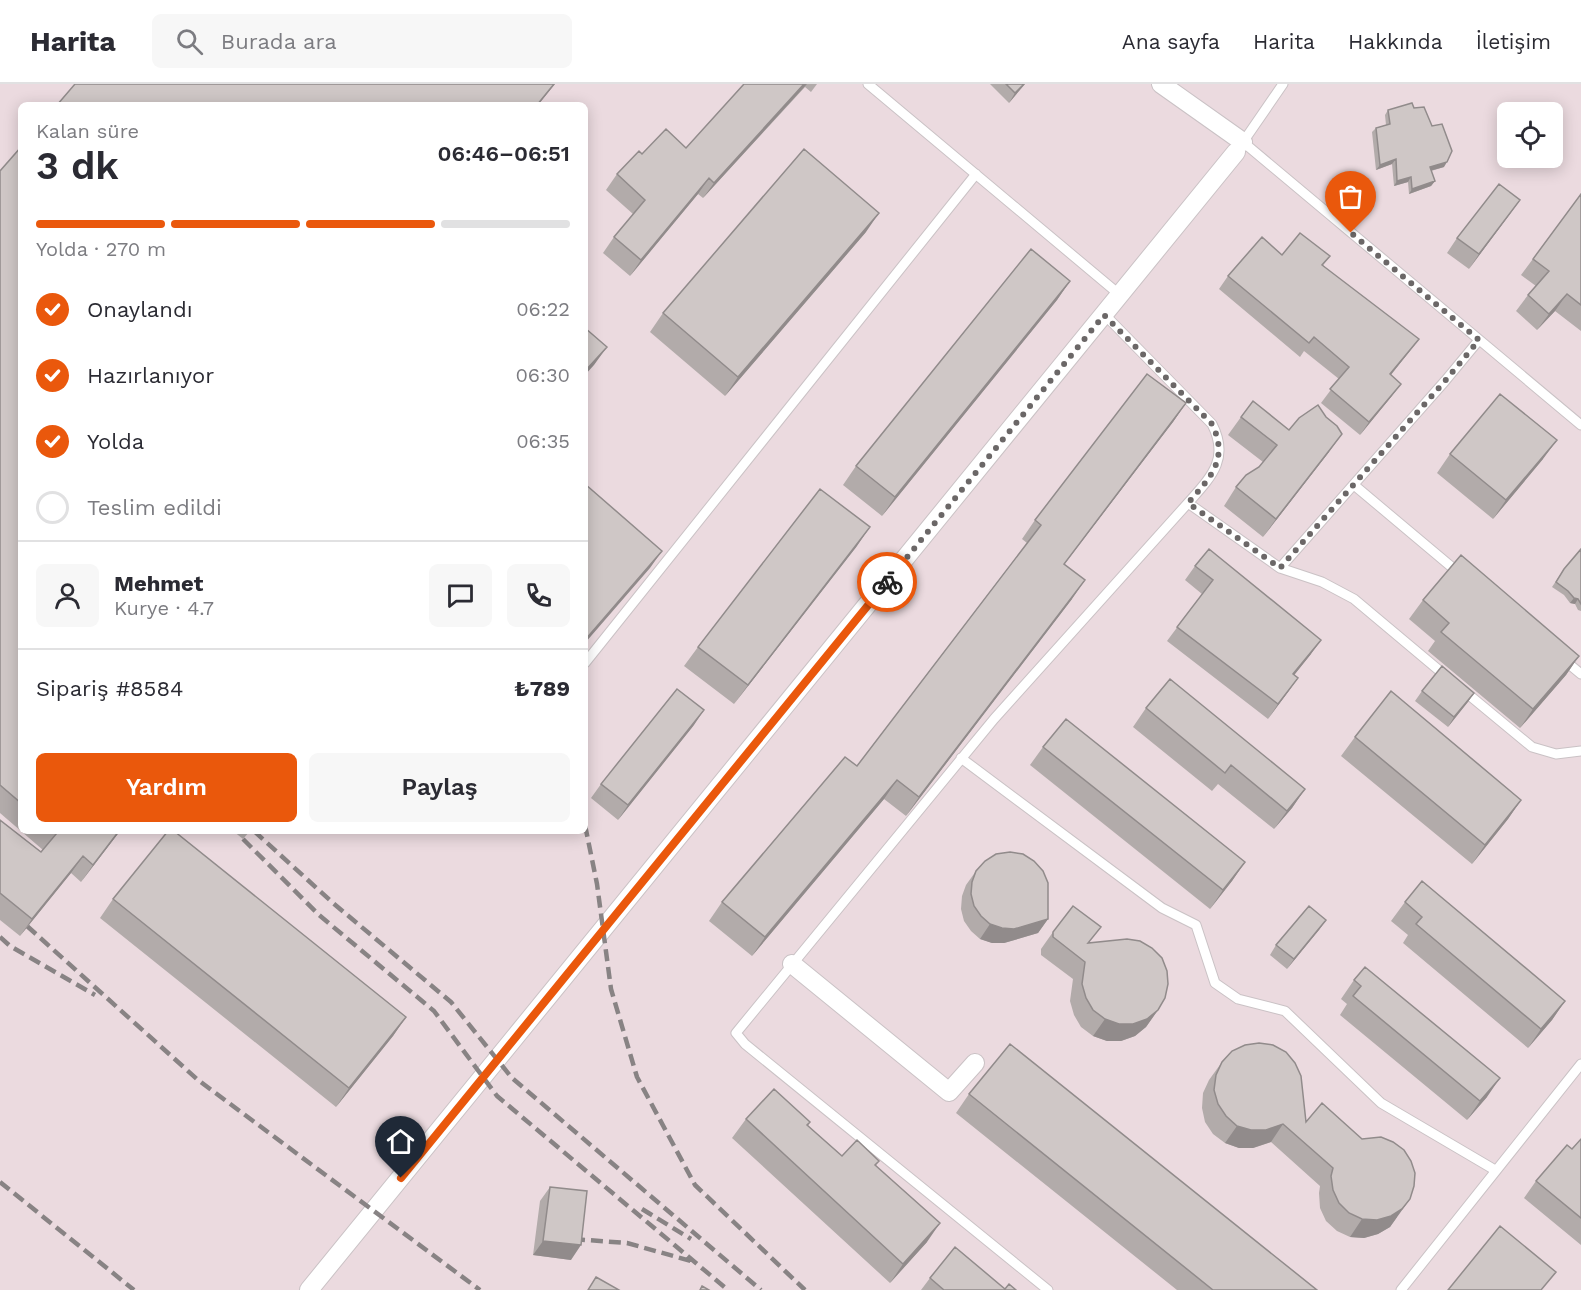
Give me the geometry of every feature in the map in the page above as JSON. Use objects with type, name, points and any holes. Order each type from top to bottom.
[{"type":"street","points":[[309,1290],[1240,147],[1161,84]]},
{"type":"street","points":[[792,964],[949,1092],[975,1063]]},
{"type":"lane","points":[[868,84],[1120,295]]},
{"type":"lane","points":[[1284,84],[1240,147],[1581,425]]},
{"type":"lane","points":[[588,659],[976,174]]},
{"type":"lane","points":[[1048,1290],[745,1044],[736,1033],[994,719],[1214,472],[1219,453],[1217,433],[1212,424],[1104,315]]},
{"type":"lane","points":[[1280,568],[1479,340]]},
{"type":"lane","points":[[1354,485],[1472,583]]},
{"type":"lane","points":[[1188,503],[1280,568],[1322,582],[1354,599],[1532,747],[1556,754],[1581,751]]},
{"type":"lane","points":[[1554,651],[1581,674]]},
{"type":"lane","points":[[961,758],[1162,908],[1196,925],[1215,983],[1238,999],[1285,1011],[1381,1103],[1495,1170]]},
{"type":"lane","points":[[1401,1290],[1581,1064]]},
{"type":"shaded area","points":[[0,84],[1581,84],[1581,1290],[0,1290]]},
{"type":"building","points":[[75,84],[554,84],[539,102],[60,102]]},
{"type":"building","points":[[744,84],[804,84],[714,183],[709,178],[641,260],[614,237],[645,200],[617,174],[639,151],[642,154],[666,129],[686,148]]},
{"type":"building","points":[[1006,84],[1024,84],[1015,93]]},
{"type":"building","points":[[1412,103],[1414,108],[1424,107],[1432,126],[1442,124],[1452,151],[1447,162],[1430,167],[1435,181],[1412,189],[1411,177],[1397,181],[1396,159],[1380,165],[1376,128],[1390,124],[1388,110]]},
{"type":"building","points":[[804,149],[879,213],[738,377],[663,313]]},
{"type":"building","points":[[18,150],[18,800],[0,785],[0,171]]},
{"type":"building","points":[[1499,184],[1520,200],[1479,254],[1457,238]]},
{"type":"building","points":[[1581,194],[1581,305],[1567,294],[1549,314],[1528,295],[1549,271],[1533,259]]},
{"type":"building","points":[[1300,233],[1330,256],[1322,265],[1419,339],[1390,374],[1401,384],[1369,422],[1330,389],[1349,367],[1314,337],[1309,343],[1228,276],[1262,237],[1282,255]]},
{"type":"building","points":[[1031,249],[1070,281],[895,497],[856,466]]},
{"type":"building","points":[[588,331],[607,347],[588,368]]},
{"type":"building","points":[[1147,374],[1186,403],[1064,564],[1085,580],[919,797],[897,780],[765,937],[722,902],[845,757],[857,766],[1041,525],[1035,520]]},
{"type":"building","points":[[1500,394],[1557,440],[1506,500],[1450,454]]},
{"type":"building","points":[[1253,401],[1289,430],[1299,418],[1318,405],[1342,434],[1276,519],[1236,487],[1246,475],[1259,467],[1277,445],[1241,417]]},
{"type":"building","points":[[588,487],[662,551],[588,637]]},
{"type":"building","points":[[820,489],[870,527],[748,685],[698,647]]},
{"type":"building","points":[[1209,549],[1321,640],[1293,674],[1298,678],[1278,704],[1177,627],[1213,580],[1195,566]]},
{"type":"building","points":[[1581,549],[1581,604],[1556,582]]},
{"type":"building","points":[[1461,555],[1579,656],[1533,709],[1441,632],[1449,623],[1423,600]]},
{"type":"building","points":[[1442,666],[1474,693],[1454,717],[1422,691]]},
{"type":"building","points":[[1170,679],[1305,789],[1287,811],[1231,765],[1225,773],[1146,708]]},
{"type":"building","points":[[677,689],[704,710],[628,805],[601,784]]},
{"type":"building","points":[[1391,691],[1521,800],[1485,845],[1355,737]]},
{"type":"building","points":[[1066,719],[1245,862],[1223,890],[1043,747]]},
{"type":"building","points":[[0,820],[41,852],[56,834],[117,834],[93,865],[83,856],[32,919],[0,893]]},
{"type":"building","points":[[166,834],[178,834],[406,1017],[349,1088],[113,899]]},
{"type":"building","points":[[1010,852],[1023,854],[1034,861],[1043,871],[1048,883],[1048,919],[1014,929],[990,924],[974,906],[971,894],[976,871],[985,861],[996,854]]},
{"type":"building","points":[[1422,881],[1565,1001],[1541,1029],[1416,924],[1422,917],[1405,902]]},
{"type":"building","points":[[1073,906],[1101,927],[1088,943],[1127,939],[1140,941],[1162,958],[1167,971],[1168,984],[1165,998],[1158,1010],[1147,1019],[1133,1024],[1119,1024],[1105,1019],[1093,1010],[1082,984],[1085,962],[1053,937],[1053,932]]},
{"type":"building","points":[[1309,906],[1326,920],[1294,959],[1276,945]]},
{"type":"building","points":[[1365,967],[1500,1078],[1480,1101],[1353,996],[1361,986],[1354,980]]},
{"type":"building","points":[[1259,1043],[1273,1045],[1286,1052],[1295,1063],[1301,1076],[1306,1122],[1322,1103],[1362,1139],[1381,1137],[1404,1150],[1415,1173],[1410,1199],[1402,1209],[1391,1216],[1377,1220],[1362,1219],[1349,1213],[1339,1203],[1333,1190],[1331,1176],[1333,1168],[1283,1124],[1266,1130],[1251,1130],[1237,1126],[1226,1116],[1218,1104],[1214,1090],[1216,1075],[1222,1062],[1232,1051],[1245,1045]]},
{"type":"building","points":[[1010,1044],[1317,1290],[1213,1290],[969,1094]]},
{"type":"building","points":[[774,1089],[810,1122],[807,1125],[842,1156],[857,1140],[879,1161],[875,1165],[940,1223],[903,1264],[746,1119]]},
{"type":"building","points":[[1581,1139],[1581,1218],[1536,1181],[1567,1145],[1572,1149]]},
{"type":"building","points":[[550,1187],[587,1191],[581,1245],[543,1241]]},
{"type":"building","points":[[1500,1226],[1556,1272],[1541,1290],[1448,1290]]},
{"type":"building","points":[[955,1247],[1005,1289],[1009,1284],[1016,1290],[944,1290],[930,1278]]},
{"type":"building","points":[[596,1277],[619,1290],[588,1290]]},
{"type":"railway","points":[[257,834],[333,903],[451,1002],[512,1078],[761,1290]]},
{"type":"railway","points":[[587,834],[597,884],[611,989],[637,1077],[695,1185],[805,1290]]},
{"type":"railway","points":[[243,839],[319,915],[434,1011],[497,1096],[728,1290]]},
{"type":"railway","points":[[27,926],[198,1080],[480,1290]]},
{"type":"railway","points":[[0,937],[10,946],[95,995]]},
{"type":"railway","points":[[0,1182],[134,1290]]},
{"type":"railway","points":[[642,1209],[691,1239]]},
{"type":"railway","points":[[573,1239],[627,1243],[691,1261]]},
{"type":"way so far","points":[[887,582],[1104,315],[1212,424],[1217,433],[1219,453],[1214,472],[1188,503],[1280,568],[1479,340],[1351,233]]},
{"type":"route","points":[[401,1178],[887,582]]}]
